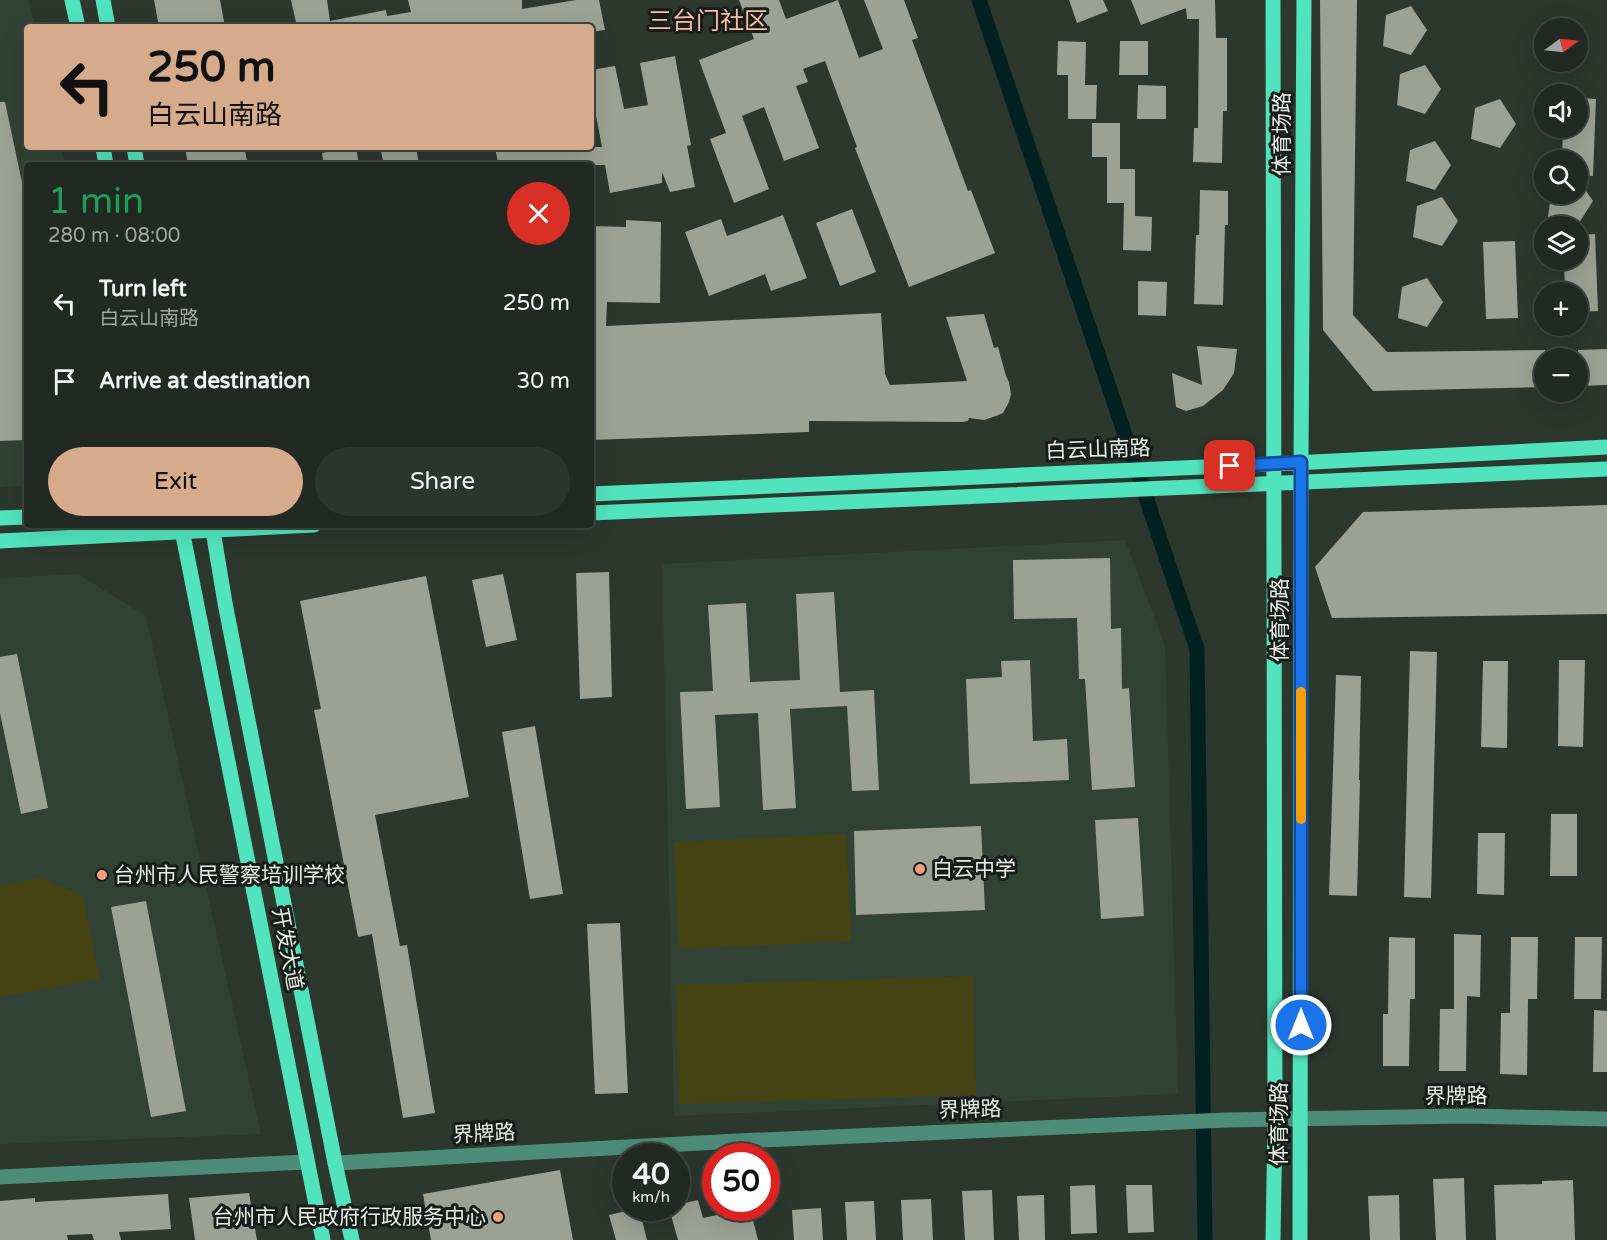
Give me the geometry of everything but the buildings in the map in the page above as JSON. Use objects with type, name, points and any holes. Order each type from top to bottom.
[{"type":"main road","points":[[72,0],[77,24]]},
{"type":"main road","points":[[103,0],[107,24]]},
{"type":"main road","name":"体育场路","points":[[1273,0],[1275,1119],[1273,1240]]},
{"type":"main road","name":"体育场路","points":[[1300,1240],[1304,0]]},
{"type":"main road","name":"白云山南路","points":[[594,494],[1607,447]]},
{"type":"main road","name":"白云山南路","points":[[594,513],[1607,470]]},
{"type":"main road","points":[[0,518],[24,517]]},
{"type":"main road","points":[[0,541],[182,528]]},
{"type":"main road","name":"开发大道","points":[[182,528],[323,1240]]},
{"type":"main road","name":"开发大道","points":[[212,528],[335,1163],[352,1240]]},
{"type":"street","name":"界牌路","points":[[335,1163],[737,1141],[1215,1120],[1464,1116],[1607,1119]]},
{"type":"street","points":[[0,1177],[307,1162]]},
{"type":"shaded area","points":[[0,0],[29,0],[34,24],[24,24],[24,150],[62,150],[64,162],[24,162],[24,486],[0,487]]},
{"type":"shaded area","name":"白云中学","points":[[1125,540],[1165,645],[1178,1094],[674,1116],[662,564]]},
{"type":"shaded area","name":"台州市人民警察培训学校","points":[[78,574],[146,616],[261,1134],[0,1144],[0,578]]},
{"type":"shaded area","points":[[846,834],[851,941],[679,949],[674,842]]},
{"type":"shaded area","points":[[40,878],[83,895],[99,979],[0,997],[0,885]]},
{"type":"shaded area","points":[[973,976],[976,1095],[679,1104],[676,985]]},
{"type":"waterway","points":[[979,0],[1197,649],[1205,1240]]},
{"type":"slow traffic","points":[[1301,692],[1301,819]]},
{"type":"place","name":"白云中学","points":[[920,869]]},
{"type":"place","name":"台州市人民警察培训学校","points":[[102,875]]},
{"type":"place","name":"台州市人民政府行政服务中心","points":[[498,1217]]},
{"type":"district","name":"三台门社区","points":[[708,21]]},
{"type":"route","points":[[1230,466],[1301,462],[1301,1025]]}]
